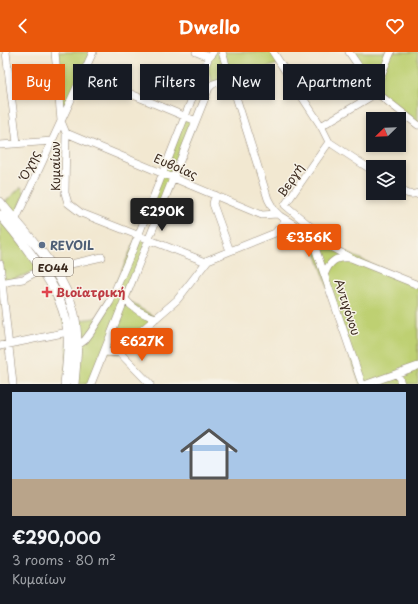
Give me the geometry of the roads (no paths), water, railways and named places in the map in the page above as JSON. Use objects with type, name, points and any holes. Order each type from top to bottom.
[{"type":"main road","name":"ΕΟ44","points":[[0,202],[53,268],[66,291],[74,312],[76,330],[77,346],[74,384]]},
{"type":"main road","name":"ΕΟ44","points":[[0,214],[42,269],[58,296],[68,332],[66,384]]},
{"type":"street","points":[[6,52],[17,143]]},
{"type":"street","name":"Κυμαίων","points":[[56,52],[61,121],[66,133],[65,193],[68,203],[81,212],[206,262]]},
{"type":"street","name":"Όχης","points":[[88,64],[93,52]]},
{"type":"street","points":[[77,346],[87,337],[104,312],[138,234],[211,55],[196,52]]},
{"type":"street","points":[[222,52],[226,64]]},
{"type":"street","points":[[273,52],[321,126],[329,142],[366,166]]},
{"type":"street","points":[[349,52],[357,64]]},
{"type":"street","points":[[385,65],[390,52]]},
{"type":"street","points":[[91,384],[210,86],[217,83]]},
{"type":"street","points":[[132,94],[196,121]]},
{"type":"street","name":"Όχης","points":[[15,221],[73,95]]},
{"type":"street","points":[[385,99],[418,125]]},
{"type":"street","points":[[237,100],[268,199],[274,210],[286,220],[324,244],[351,258],[418,285]]},
{"type":"street","points":[[321,126],[365,100]]},
{"type":"street","name":"Ευβοίας","points":[[66,133],[262,215],[278,214]]},
{"type":"street","points":[[0,145],[52,141]]},
{"type":"street","name":"Βεργή","points":[[324,244],[317,232],[285,205],[329,142]]},
{"type":"street","points":[[406,192],[413,195],[418,193]]},
{"type":"street","points":[[215,195],[213,204],[230,251]]},
{"type":"street","points":[[120,353],[129,342],[177,300],[206,262],[211,258],[275,233],[286,220]]},
{"type":"street","name":"Αντιγόνου","points":[[312,236],[362,384]]},
{"type":"street","points":[[53,268],[102,257]]},
{"type":"street","points":[[325,273],[328,265],[334,260],[341,257],[351,258]]},
{"type":"street","points":[[0,264],[1,283],[14,384]]},
{"type":"street","points":[[1,283],[23,279],[42,269]]},
{"type":"street","points":[[125,299],[146,315],[156,318]]},
{"type":"street","points":[[0,346],[68,332]]},
{"type":"street","points":[[104,352],[120,353],[150,384]]},
{"type":"street","points":[[367,384],[418,366]]},
{"type":"street","points":[[398,373],[402,384]]},
{"type":"place","name":"REVOIL","points":[[42,245]]},
{"type":"place","name":"Βιοϊατρική","points":[[47,292]]}]
